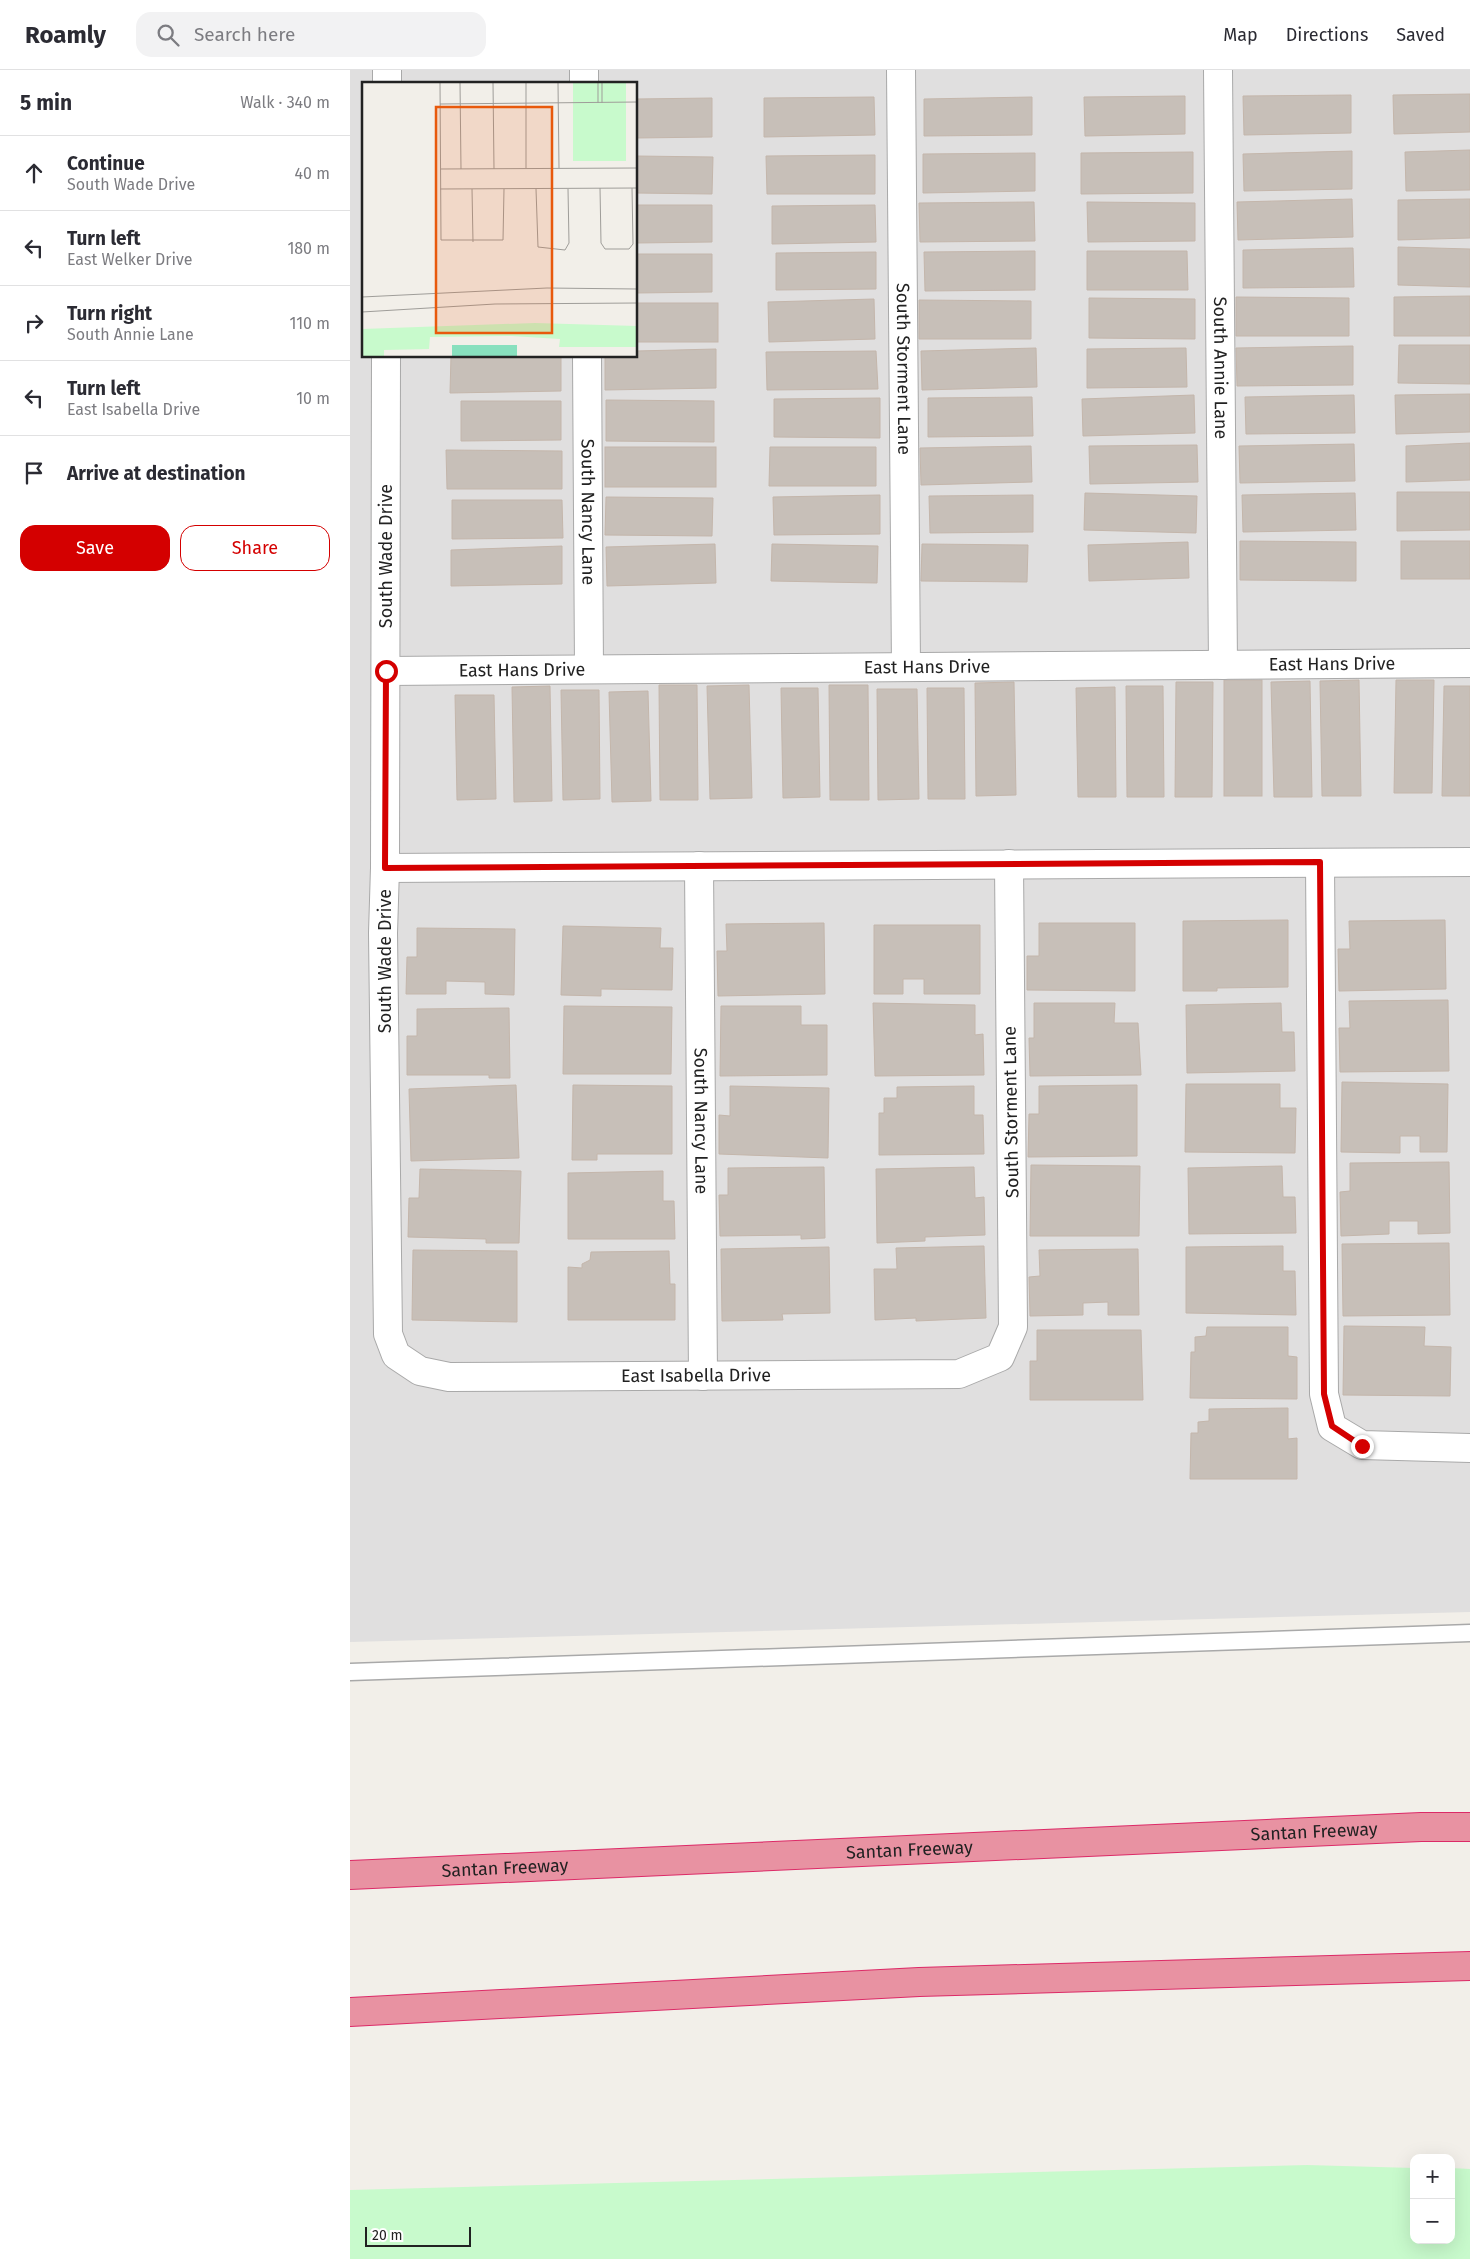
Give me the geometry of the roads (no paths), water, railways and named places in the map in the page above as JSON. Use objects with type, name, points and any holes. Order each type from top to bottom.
[{"type":"highway","name":"Santan Freeway","points":[[350,1875],[1421,1827],[1470,1828]]},
{"type":"highway","points":[[350,2012],[919,1982],[1470,1966]]},
{"type":"street","name":"South Storment Lane","points":[[902,70],[906,667]]},
{"type":"street","name":"South Annie Lane","points":[[1218,70],[1223,665]]},
{"type":"street","name":"South Wade Drive","points":[[386,358],[385,868],[383,934],[388,1334],[396,1355]]},
{"type":"street","name":"South Nancy Lane","points":[[587,358],[589,669]]},
{"type":"street","name":"East Hans Drive","points":[[386,671],[1470,663]]},
{"type":"street","points":[[1320,862],[1324,1394],[1332,1426],[1362,1446],[1470,1448]]},
{"type":"street","points":[[385,868],[1470,862]]},
{"type":"street","name":"South Storment Lane","points":[[1000,1357],[1013,1327],[1009,864]]},
{"type":"street","name":"South Nancy Lane","points":[[699,866],[703,1376]]},
{"type":"street","name":"East Isabella Drive","points":[[396,1355],[420,1371],[449,1377],[959,1374],[1000,1357]]},
{"type":"lane","points":[[350,1672],[1470,1633]]}]
